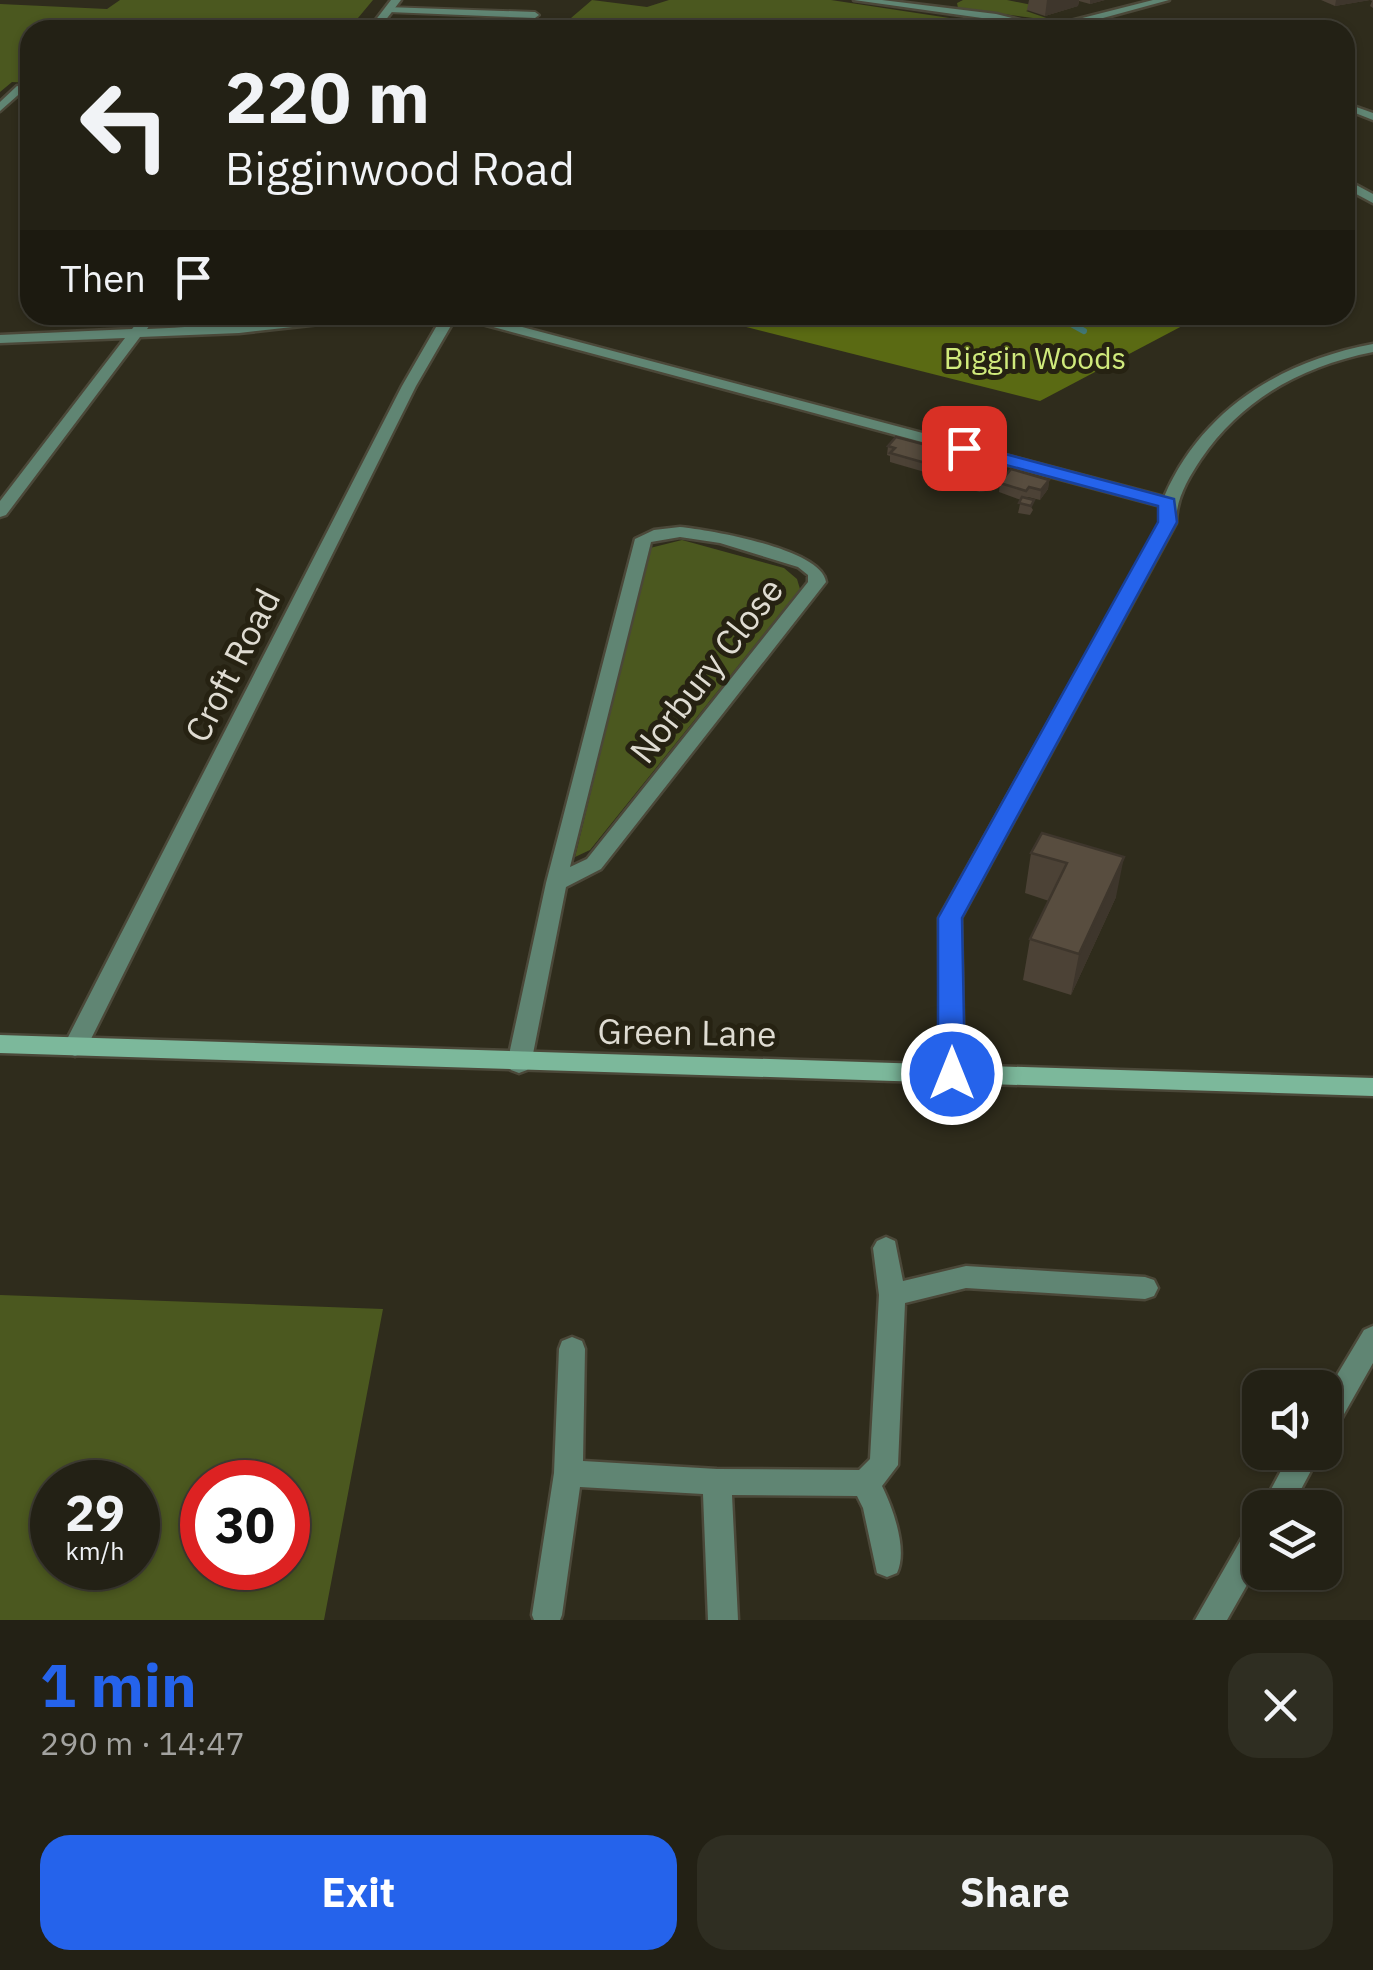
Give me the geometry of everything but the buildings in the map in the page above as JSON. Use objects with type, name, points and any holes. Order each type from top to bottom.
[{"type":"main road","name":"Green Lane","points":[[0,1044],[518,1064],[1373,1086]]},
{"type":"street","points":[[860,0],[1008,20]]},
{"type":"street","points":[[1086,20],[1164,0]]},
{"type":"street","points":[[0,108],[20,89]]},
{"type":"street","points":[[0,512],[143,325]]},
{"type":"street","points":[[0,338],[279,325]]},
{"type":"street","name":"Croft Road","points":[[75,1046],[409,386],[444,325]]},
{"type":"street","points":[[499,325],[1168,502]]},
{"type":"street","points":[[952,1074],[950,918],[1168,522],[1168,502],[1205,440],[1252,394],[1302,368],[1373,348]]},
{"type":"street","name":"Norbury Close","points":[[518,1064],[556,883],[642,539],[681,530],[804,563],[816,573],[817,582],[594,864],[556,883]]},
{"type":"street","points":[[568,1473],[717,1482],[865,1483],[884,1465],[892,1295],[886,1248]]},
{"type":"street","points":[[892,1295],[966,1278],[1145,1288]]},
{"type":"street","points":[[1342,1392],[1373,1338]]},
{"type":"street","points":[[547,1615],[568,1473],[572,1349]]},
{"type":"street","points":[[717,1482],[723,1620]]},
{"type":"street","points":[[865,1483],[877,1506],[887,1562]]},
{"type":"street","points":[[1210,1620],[1242,1565]]},
{"type":"lane","points":[[393,4],[536,15]]},
{"type":"green space","points":[[120,0],[373,0],[356,20],[20,20],[20,82],[12,82],[0,92],[0,4],[107,9]]},
{"type":"green space","points":[[592,0],[647,7],[669,0],[831,0],[956,19],[955,20],[569,20]]},
{"type":"green space","points":[[1007,0],[1037,6],[1026,11],[1052,20],[958,8],[957,3]]},
{"type":"green space","name":"Biggin Woods","points":[[739,325],[1184,325],[1040,401]]},
{"type":"green space","points":[[682,540],[784,568],[797,579],[800,589],[590,850],[575,857],[650,548]]},
{"type":"green space","points":[[0,1295],[383,1309],[324,1620],[0,1620]]},
{"type":"waterway","points":[[1073,325],[1084,331]]},
{"type":"route","points":[[952,1074],[950,918],[1168,522],[1168,502],[964,448]]}]
